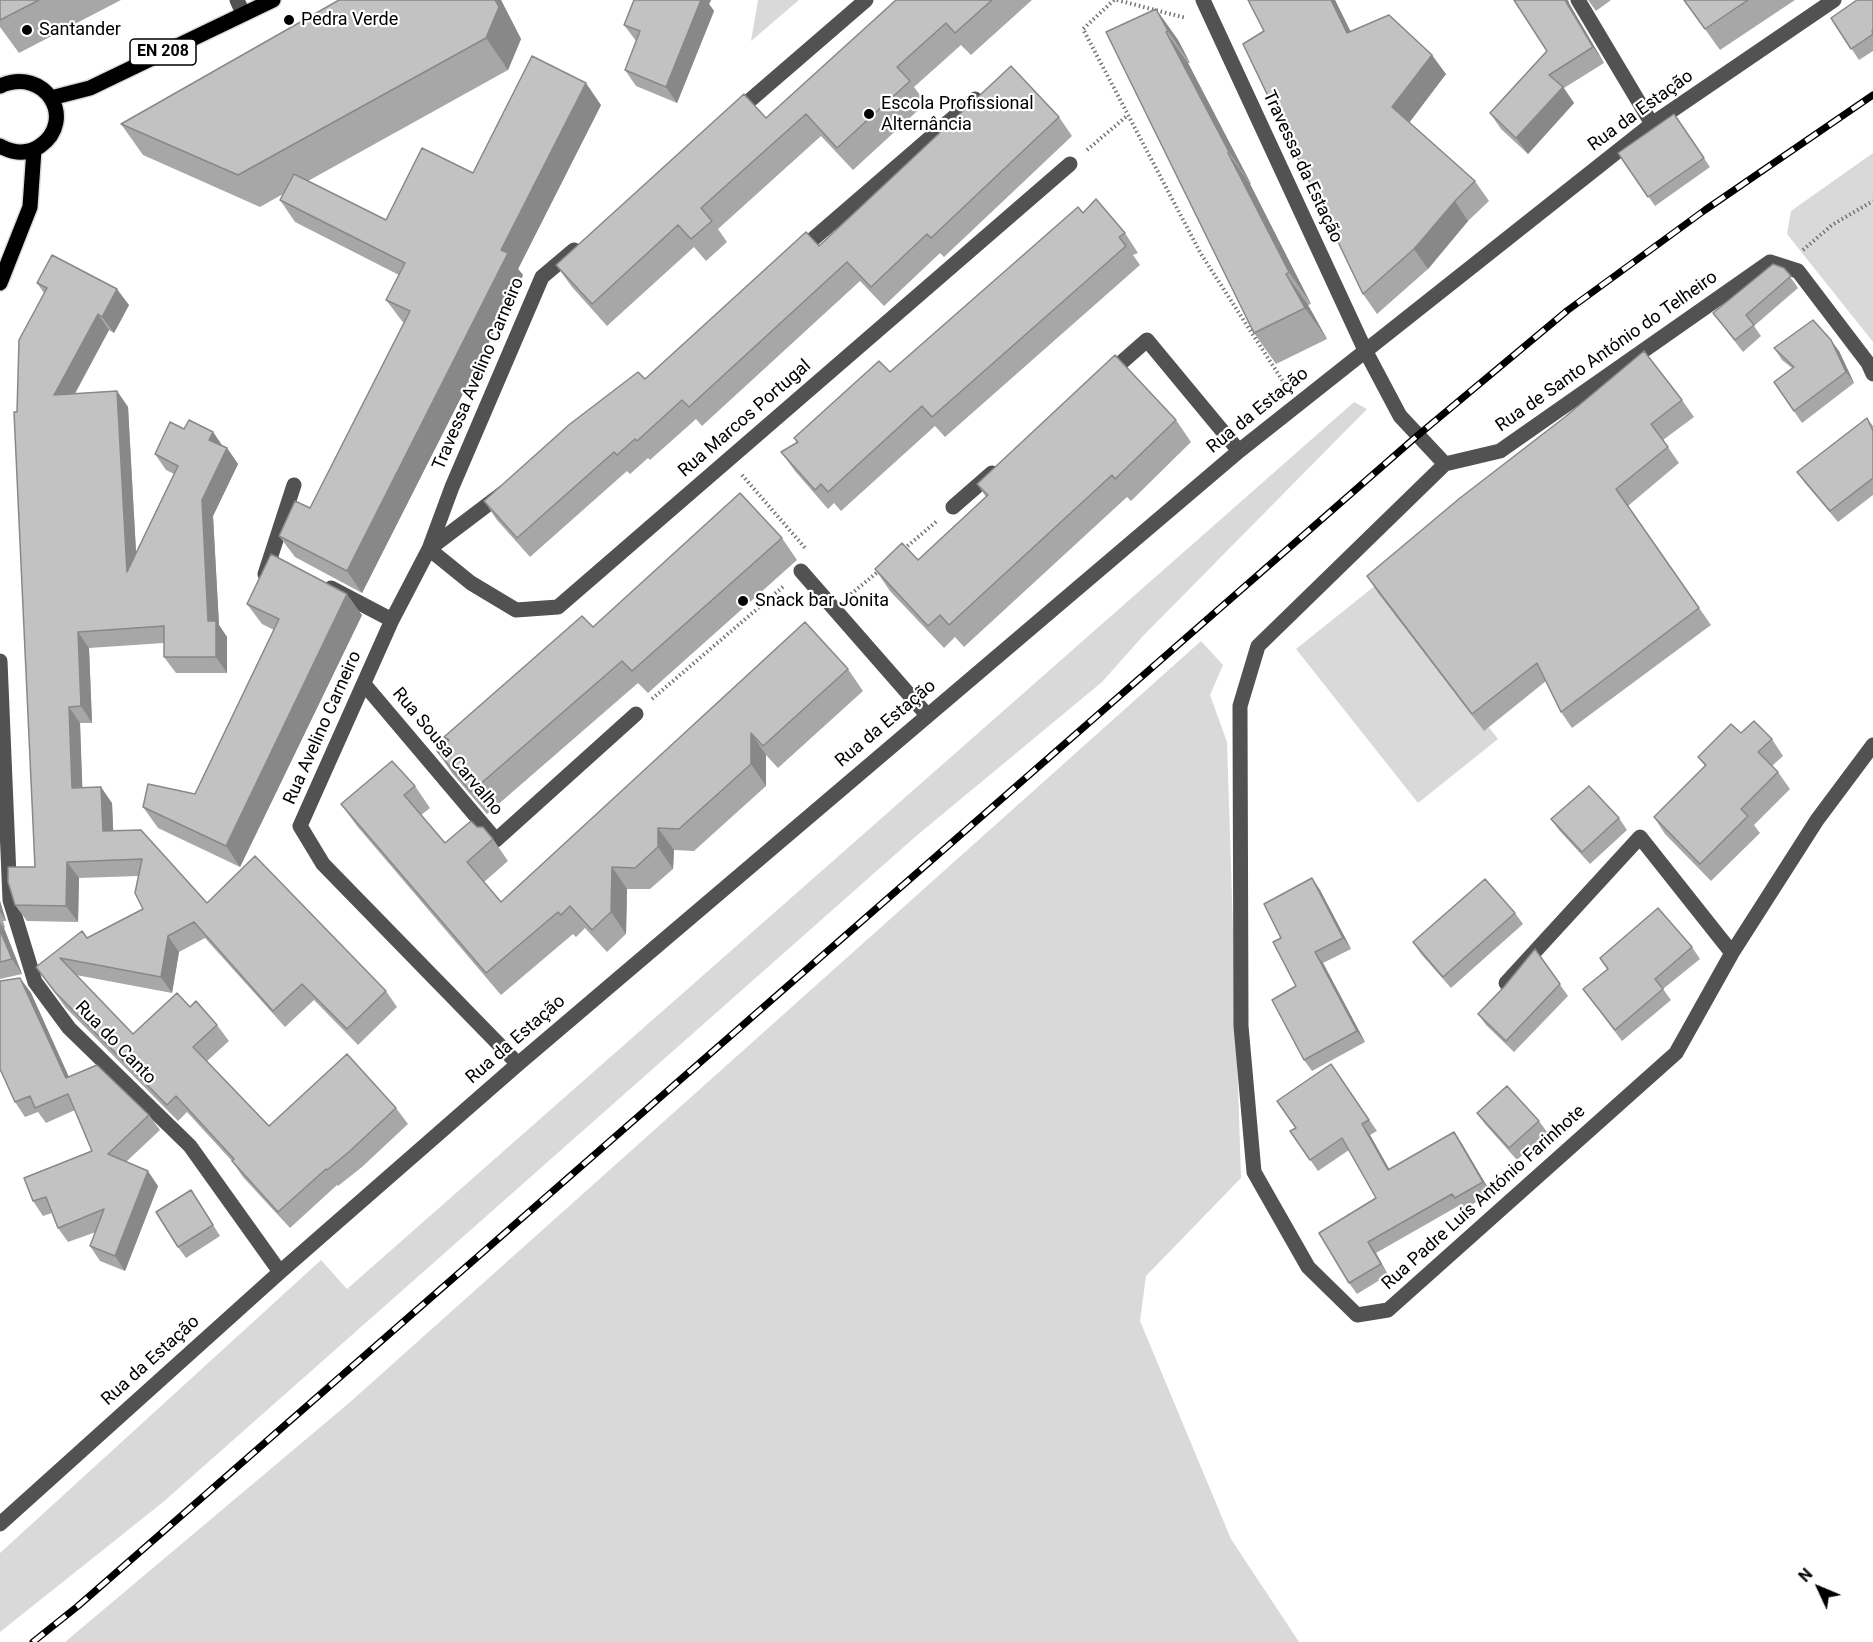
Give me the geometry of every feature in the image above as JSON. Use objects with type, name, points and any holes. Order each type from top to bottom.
[{"type":"main road","name":"EN 208","points":[[51,98],[90,88],[240,7],[273,0]]},
{"type":"main road","points":[[0,86],[22,81],[33,83],[43,89],[51,98],[56,122],[52,134],[34,150],[22,153],[0,146]]},
{"type":"main road","points":[[0,283],[30,207],[34,150]]},
{"type":"street","points":[[723,123],[866,0]]},
{"type":"street","name":"Travessa da Estação","points":[[1203,0],[1365,350]]},
{"type":"street","points":[[1578,0],[1652,124]]},
{"type":"street","name":"Rua da Estação","points":[[0,1524],[280,1272],[518,1064],[1239,451],[1652,124],[1834,0]]},
{"type":"street","points":[[785,264],[975,99]]},
{"type":"street","name":"Rua Marcos Portugal","points":[[429,549],[471,583],[516,610],[558,607],[1070,164]]},
{"type":"street","name":"Travessa Avelino Carneiro","points":[[429,549],[452,487],[542,277],[588,238]]},
{"type":"street","name":"Rua de Santo António do Telheiro","points":[[1445,464],[1500,451],[1770,261],[1785,266]]},
{"type":"street","points":[[1785,266],[1798,271],[1868,363],[1873,374]]},
{"type":"street","points":[[1094,386],[1148,340],[1239,451]]},
{"type":"street","points":[[1365,350],[1400,416],[1445,464]]},
{"type":"street","points":[[953,507],[1006,461]]},
{"type":"street","name":"Rua Padre Luís António Farinhote","points":[[1445,464],[1258,646],[1240,706],[1241,1026],[1254,1172],[1308,1267],[1357,1315],[1388,1310],[1676,1053],[1732,954],[1817,820],[1873,745]]},
{"type":"street","points":[[262,585],[276,558],[294,485]]},
{"type":"street","points":[[429,549],[512,486]]},
{"type":"street","name":"Rua Avelino Carneiro","points":[[429,549],[392,620],[300,826],[323,864],[518,1064]]},
{"type":"street","points":[[801,571],[927,715]]},
{"type":"street","points":[[321,583],[392,620]]},
{"type":"street","name":"Rua do Canto","points":[[0,661],[10,900],[29,983],[69,1028],[190,1146],[280,1272]]},
{"type":"street","name":"Rua Sousa Carvalho","points":[[364,684],[496,840],[636,714]]},
{"type":"street","points":[[1506,983],[1640,837],[1732,954]]},
{"type":"path","points":[[1212,21],[1178,17],[1115,0],[1083,29],[1201,254],[1298,404]]},
{"type":"path","points":[[1070,164],[1128,115]]},
{"type":"path","points":[[1785,266],[1832,225],[1873,201]]},
{"type":"path","points":[[636,714],[814,559],[728,459]]},
{"type":"path","points":[[902,550],[953,507]]},
{"type":"path","points":[[834,609],[885,565]]},
{"type":"shaded area","points":[[758,0],[799,0],[751,41]]},
{"type":"shaded area","points":[[1873,153],[1873,342],[1787,234],[1791,211]]},
{"type":"shaded area","points":[[1354,402],[1367,409],[1143,636],[1102,682],[915,837],[162,1503],[0,1632],[0,1553],[321,1260],[347,1289]]},
{"type":"shaded area","points":[[1376,585],[1498,739],[1418,803],[1296,649]]},
{"type":"shaded area","points":[[1201,641],[1223,665],[1210,695],[1227,742],[1241,1178],[1146,1276],[1140,1321],[1231,1539],[1299,1642],[65,1642],[349,1403]]},
{"type":"building","points":[[0,0],[39,0],[0,20]]},
{"type":"building","points":[[339,0],[495,0],[499,7],[486,38],[238,175],[121,124]]},
{"type":"building","points":[[634,0],[701,0],[666,87],[625,70],[640,31],[624,25]]},
{"type":"building","points":[[896,0],[992,0],[955,33],[946,23],[897,67],[910,81],[837,148],[806,114],[701,208],[712,221],[691,239],[678,225],[592,304],[556,265],[744,94],[766,118]]},
{"type":"building","points":[[1248,0],[1331,0],[1347,33],[1389,15],[1432,55],[1392,107],[1475,181],[1414,249],[1363,294],[1243,44],[1264,31]]},
{"type":"building","points":[[1514,0],[1565,0],[1593,47],[1549,75],[1563,87],[1516,138],[1490,113],[1547,51]]},
{"type":"building","points":[[1684,0],[1748,0],[1705,29]]},
{"type":"building","points":[[1857,0],[1873,0],[1873,34],[1851,49],[1831,18]]},
{"type":"building","points":[[1156,9],[1289,272],[1286,274],[1305,308],[1254,333],[1106,32]]},
{"type":"building","points":[[532,56],[586,83],[501,250],[508,253],[347,571],[279,536],[295,501],[310,508],[410,311],[386,300],[405,263],[280,200],[294,174],[386,220],[422,148],[473,173]]},
{"type":"building","points":[[1011,66],[1059,117],[931,238],[927,234],[871,287],[847,262],[689,407],[682,400],[637,441],[635,439],[617,455],[614,452],[517,538],[484,501],[570,424],[638,372],[645,379],[806,232],[819,246]]},
{"type":"building","points":[[1674,114],[1704,158],[1648,197],[1618,153]]},
{"type":"building","points":[[1096,199],[1125,233],[1119,237],[1126,246],[932,417],[922,406],[828,492],[821,484],[815,490],[781,452],[798,442],[794,438],[879,361],[890,372],[1078,207],[1083,213]]},
{"type":"building","points":[[52,255],[117,289],[102,317],[98,314],[54,395],[117,391],[127,572],[178,466],[155,454],[170,422],[184,429],[189,420],[213,432],[209,440],[227,448],[202,500],[208,621],[216,621],[216,657],[164,657],[164,626],[78,632],[81,706],[69,707],[72,788],[101,787],[103,831],[141,830],[207,903],[255,856],[386,991],[347,1029],[302,984],[273,1011],[194,922],[168,936],[161,977],[60,958],[133,1034],[177,993],[190,1007],[196,1001],[217,1025],[193,1047],[269,1126],[347,1054],[396,1108],[350,1151],[278,1212],[232,1161],[234,1159],[176,1096],[167,1105],[55,992],[36,967],[82,931],[87,938],[143,909],[135,893],[142,859],[67,862],[66,906],[15,905],[8,882],[8,867],[35,867],[14,412],[17,412],[19,340],[47,288],[37,283]]},
{"type":"building","points":[[1773,264],[1784,268],[1791,276],[1746,315],[1754,325],[1735,340],[1713,313]]},
{"type":"building","points":[[1813,320],[1831,340],[1846,372],[1794,411],[1774,382],[1794,367],[1774,348]]},
{"type":"building","points":[[1644,351],[1682,400],[1651,424],[1668,447],[1616,489],[1699,608],[1561,712],[1537,663],[1472,714],[1367,576],[1460,498],[1565,417]]},
{"type":"building","points":[[1115,355],[1176,420],[1115,479],[1112,475],[949,625],[940,615],[928,626],[875,569],[902,543],[918,560],[988,495],[977,484]]},
{"type":"building","points":[[1867,418],[1873,431],[1873,478],[1830,511],[1797,472]]},
{"type":"building","points":[[740,493],[782,538],[632,671],[622,661],[471,792],[437,751],[449,740],[444,737],[582,616],[593,627]]},
{"type":"building","points":[[271,554],[347,594],[226,846],[143,807],[148,784],[195,794],[279,619],[247,604]]},
{"type":"building","points":[[805,622],[848,669],[763,746],[751,733],[751,764],[679,829],[658,828],[658,847],[635,868],[612,867],[611,912],[592,930],[570,906],[561,915],[558,912],[486,973],[341,804],[392,761],[415,786],[404,795],[445,843],[471,821],[477,827],[483,827],[493,839],[467,862],[501,902]]},
{"type":"building","points":[[1754,721],[1772,739],[1758,752],[1778,772],[1741,809],[1748,816],[1700,864],[1654,817],[1706,765],[1698,757],[1731,724],[1741,733]]},
{"type":"building","points":[[1589,786],[1619,818],[1582,852],[1551,819]]},
{"type":"building","points":[[1312,878],[1343,938],[1315,952],[1357,1031],[1304,1060],[1272,1000],[1296,986],[1273,942],[1281,938],[1264,904]]},
{"type":"building","points":[[1485,879],[1515,913],[1443,977],[1413,942]]},
{"type":"building","points":[[1658,908],[1692,947],[1655,979],[1663,989],[1615,1030],[1583,989],[1608,969],[1600,958]]},
{"type":"building","points":[[0,930],[12,959],[0,962]]},
{"type":"building","points":[[1535,949],[1560,984],[1506,1041],[1478,1014]]},
{"type":"building","points":[[20,978],[66,1078],[97,1065],[149,1115],[108,1154],[148,1171],[115,1256],[90,1246],[104,1209],[58,1228],[46,1197],[33,1201],[24,1178],[92,1151],[68,1094],[35,1108],[30,1096],[15,1102],[0,1069],[0,981]]},
{"type":"building","points":[[1331,1064],[1369,1120],[1362,1124],[1388,1170],[1454,1132],[1483,1182],[1455,1198],[1452,1194],[1368,1242],[1381,1264],[1349,1283],[1319,1233],[1376,1198],[1342,1138],[1310,1160],[1290,1131],[1296,1128],[1277,1101]]},
{"type":"building","points":[[1507,1086],[1539,1121],[1509,1148],[1477,1113]]},
{"type":"building","points":[[191,1190],[213,1225],[178,1247],[156,1212]]},
{"type":"railway","points":[[33,1642],[78,1606],[1417,436],[1568,310],[1705,210],[1873,95]]},
{"type":"place","name":"Pedra Verde","points":[[289,20]]},
{"type":"place","name":"Santander","points":[[27,30]]},
{"type":"place","name":"Escola Profissional Alternância","points":[[869,114]]},
{"type":"place","name":"Snack bar Jonita","points":[[743,601]]}]
